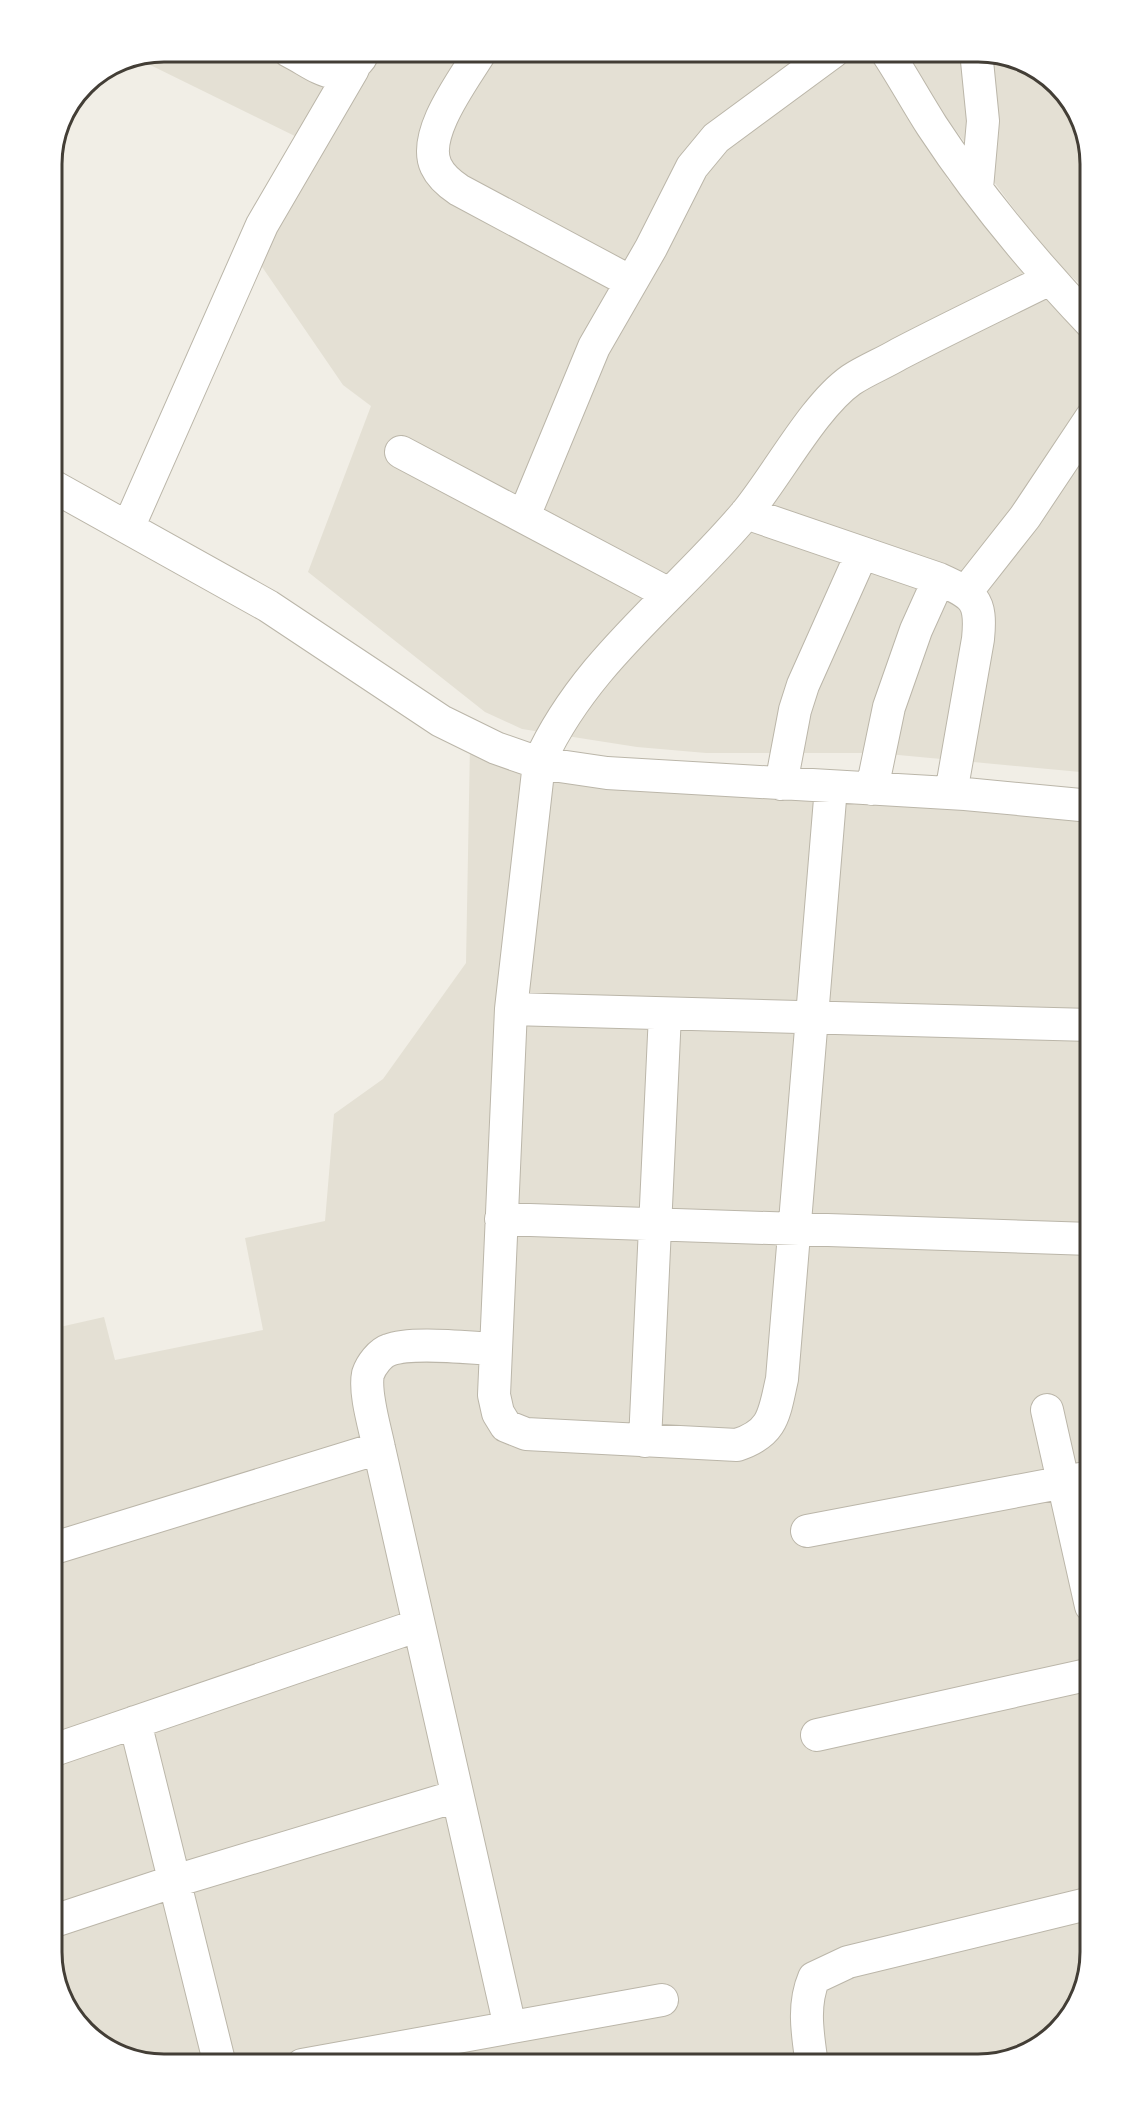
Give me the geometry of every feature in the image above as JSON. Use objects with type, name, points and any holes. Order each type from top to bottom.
[{"type":"street","points":[[310,62],[330,72],[343,74],[357,62]]},
{"type":"street","points":[[128,528],[262,225],[358,62]]},
{"type":"street","points":[[475,62],[436,132],[433,149],[435,165],[445,180],[459,190],[631,282]]},
{"type":"street","points":[[524,516],[594,347],[692,167],[716,138],[819,62]]},
{"type":"street","points":[[893,62],[932,126],[977,188],[1050,279],[1081,312]]},
{"type":"street","points":[[977,62],[983,121],[977,188]]},
{"type":"street","points":[[831,787],[782,1379],[774,1416],[758,1438],[737,1445],[526,1434],[506,1426],[498,1413],[494,1395],[511,1009],[539,762],[552,733],[575,698],[617,649],[746,513],[815,417],[850,381],[946,329],[1050,279]]},
{"type":"street","points":[[872,789],[888,707],[916,630],[953,585],[1025,517],[1081,433]]},
{"type":"street","points":[[401,452],[669,594]]},
{"type":"street","points":[[62,491],[268,606],[441,721],[496,748],[539,762],[607,773],[951,793],[1081,805]]},
{"type":"street","points":[[746,513],[953,585],[975,599],[980,621],[951,793]]},
{"type":"street","points":[[781,784],[795,710],[803,685],[862,553]]},
{"type":"street","points":[[511,1009],[1081,1025]]},
{"type":"street","points":[[645,1441],[665,1014]]},
{"type":"street","points":[[501,1219],[1081,1239]]},
{"type":"street","points":[[496,1349],[415,1346],[389,1350],[375,1360],[368,1375],[370,1405],[379,1448],[510,2027]]},
{"type":"street","points":[[1047,1410],[1077,1479],[1081,1515]]},
{"type":"street","points":[[62,1546],[379,1448]]},
{"type":"street","points":[[807,1531],[1077,1479]]},
{"type":"street","points":[[62,1747],[419,1625]]},
{"type":"street","points":[[817,1735],[1081,1676]]},
{"type":"street","points":[[135,1722],[217,2054]]},
{"type":"street","points":[[62,1918],[175,1881],[457,1796]]},
{"type":"street","points":[[811,2054],[807,2025],[807,1994],[813,1978],[848,1962],[1081,1905]]},
{"type":"street","points":[[362,2054],[662,2000]]},
{"type":"shaded area","points":[[884,62],[948,180],[1081,320],[1081,772],[877,753],[706,753],[637,747],[522,729],[485,712],[308,572],[371,406],[343,385],[256,258],[307,142],[146,63]]},
{"type":"shaded area","points":[[905,62],[998,63],[1030,75],[1051,91],[1059,101],[1073,124],[1079,144],[1081,285],[1049,256]]},
{"type":"shaded area","points":[[470,745],[1081,802],[1081,1953],[1080,1966],[1070,1998],[1055,2020],[1030,2041],[998,2053],[979,2054],[157,2054],[144,2053],[112,2041],[91,2025],[75,2004],[63,1972],[62,1953],[62,1327],[104,1317],[115,1360],[263,1330],[245,1238],[325,1221],[334,1114],[383,1079],[466,963]]}]
